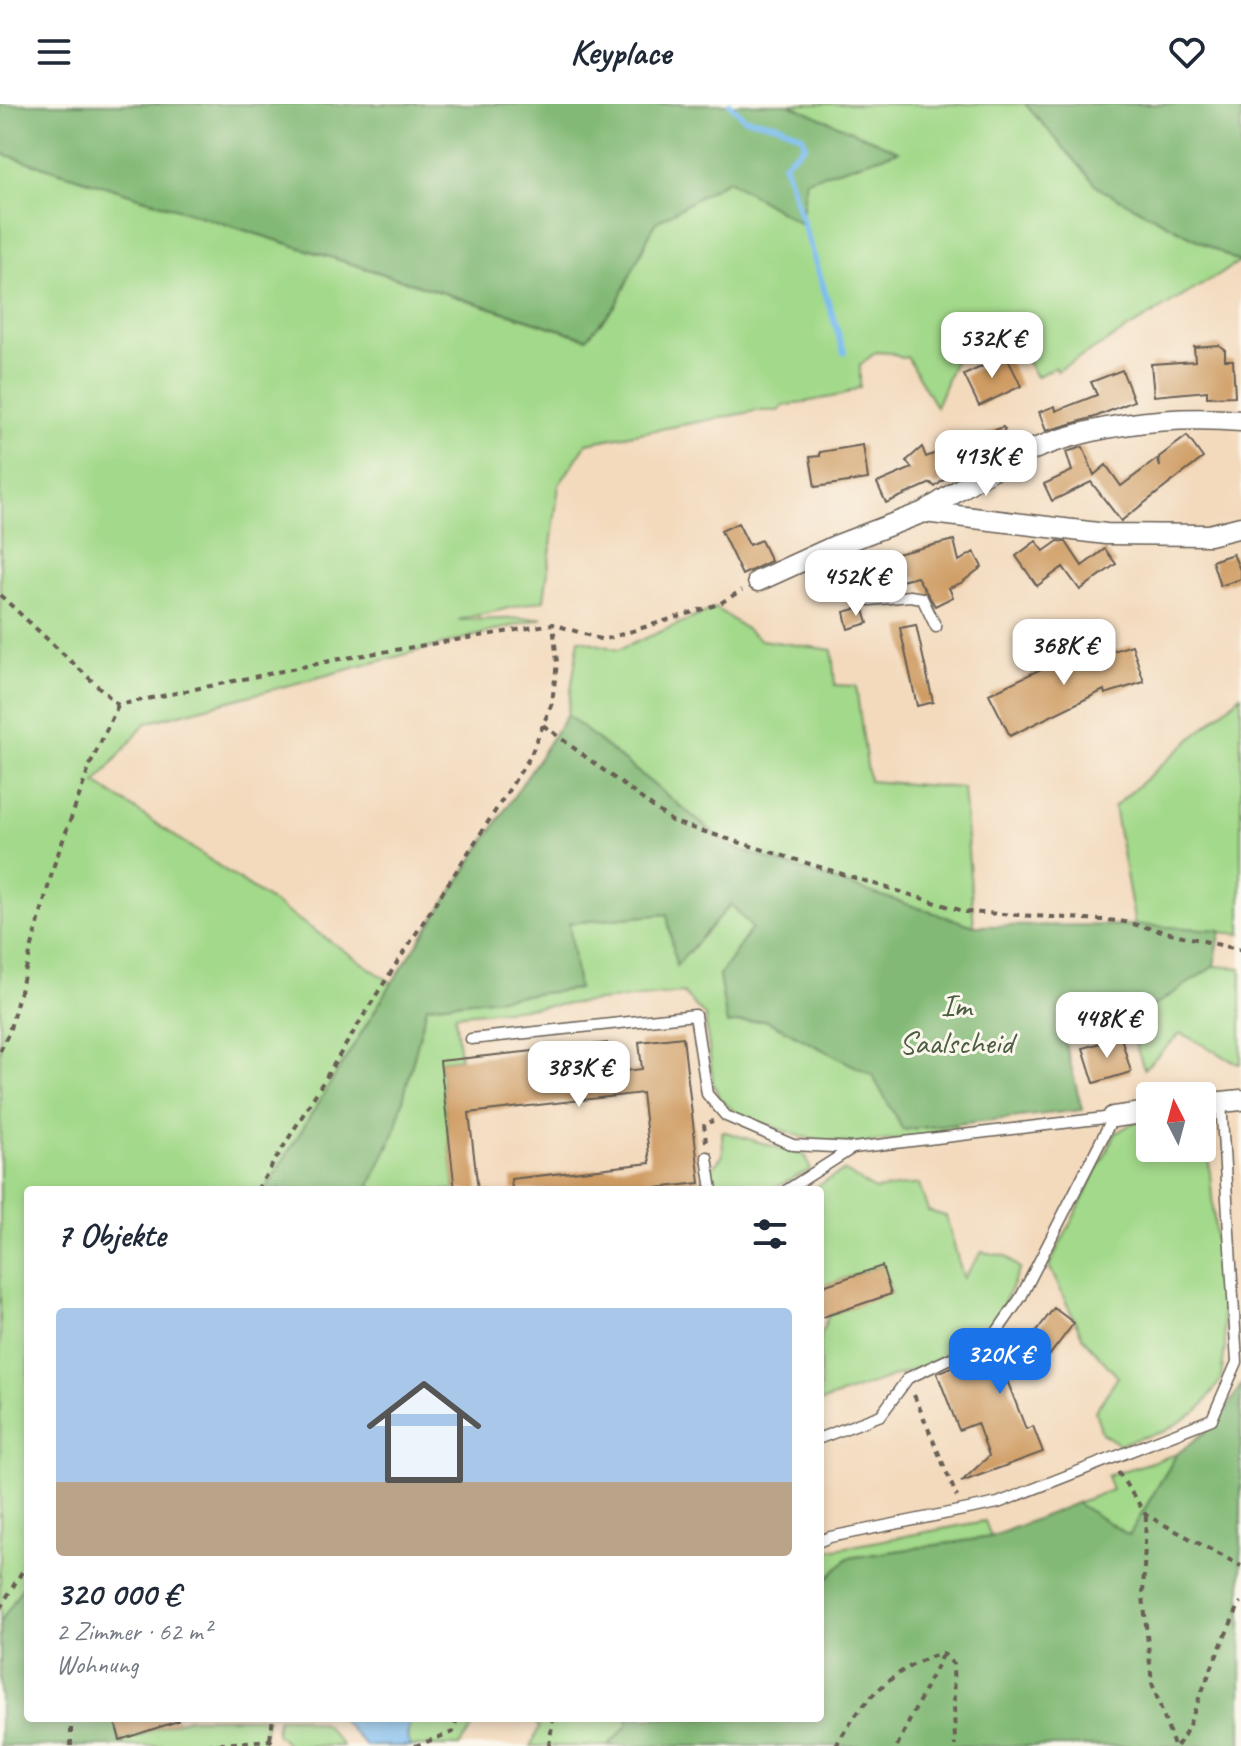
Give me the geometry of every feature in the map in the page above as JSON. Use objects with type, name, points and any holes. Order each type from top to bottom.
[{"type":"street","points":[[758,581],[835,546],[924,512],[1012,459],[1050,444],[1119,425],[1197,418],[1241,421]]},
{"type":"street","points":[[924,512],[1106,534],[1209,535],[1241,527]]},
{"type":"street","points":[[1113,1117],[1136,1114]]},
{"type":"lane","points":[[835,546],[851,592],[870,600],[910,596],[922,598],[936,627]]},
{"type":"lane","points":[[471,1039],[695,1015],[707,1094],[726,1116],[793,1145],[853,1148],[1113,1117]]},
{"type":"lane","points":[[824,1539],[998,1503],[1212,1419],[1237,1362],[1221,1102]]},
{"type":"lane","points":[[824,1436],[881,1415],[908,1378],[992,1339],[1021,1297],[1113,1117]]},
{"type":"lane","points":[[793,1186],[853,1148]]},
{"type":"lane","points":[[707,1157],[711,1186]]},
{"type":"path","points":[[118,705],[340,659],[553,624],[603,640],[719,604],[758,581]]},
{"type":"path","points":[[0,595],[118,705]]},
{"type":"path","points":[[259,1186],[375,997],[530,757],[552,703],[557,663],[553,624]]},
{"type":"path","points":[[0,1051],[9,1032],[54,865],[91,763],[118,705]]},
{"type":"path","points":[[543,725],[673,822],[966,912],[1120,921],[1241,950]]},
{"type":"path","points":[[921,1412],[963,1510]]},
{"type":"path","points":[[1110,1460],[1146,1515],[1241,1566]]},
{"type":"path","points":[[1146,1515],[1143,1596],[1152,1683],[1175,1746],[1188,1732],[1219,1648],[1241,1602]]},
{"type":"path","points":[[0,1608],[24,1569]]},
{"type":"path","points":[[836,1746],[853,1715],[891,1678],[920,1659],[943,1653]]},
{"type":"path","points":[[897,1746],[943,1653]]},
{"type":"path","points":[[943,1653],[953,1664],[955,1746]]},
{"type":"path","points":[[71,1722],[71,1746]]},
{"type":"path","points":[[270,1740],[272,1722]]},
{"type":"path","points":[[416,1746],[453,1732],[456,1722]]},
{"type":"path","points":[[549,1746],[552,1722]]},
{"type":"path","points":[[195,1746],[270,1740],[276,1746]]},
{"type":"green space","points":[[0,104],[789,104],[899,151],[806,180],[801,224],[728,180],[655,223],[616,305],[587,338],[0,153]]},
{"type":"green space","points":[[289,104],[1052,104],[1240,262],[1057,371],[1055,367],[1036,377],[1009,331],[961,345],[936,407],[907,357],[876,352],[860,365],[860,387],[842,395],[784,406],[778,411],[756,411],[587,443],[559,485],[544,600],[458,620],[543,618],[146,723],[96,783],[392,983],[267,1186],[24,1186],[24,1584],[0,1623],[0,153],[586,338],[601,322]]},
{"type":"green space","points":[[1025,104],[1241,104],[1241,263],[1100,189]]},
{"type":"green space","points":[[716,608],[761,640],[832,650],[835,685],[856,686],[869,781],[963,788],[974,926],[731,847],[567,715],[579,639],[618,650]]},
{"type":"green space","points":[[1241,695],[1241,934],[1135,925],[1114,807]]},
{"type":"green space","name":"Im Saalscheid","points":[[567,715],[731,847],[974,926],[1135,925],[1221,930],[1214,966],[1128,1023],[1064,1038],[1082,1110],[903,1130],[872,1075],[766,1020],[727,1024],[719,976],[752,928],[731,904],[676,966],[667,914],[569,923],[578,989],[427,1006],[395,1131],[370,1186],[267,1186],[392,983]]},
{"type":"green space","points":[[731,904],[752,928],[719,976],[727,1024],[765,1020],[873,1075],[903,1130],[955,1124],[957,1133],[855,1144],[802,1137],[739,1115],[720,1099],[713,1083],[705,1016],[683,993],[455,1015],[460,1058],[440,1061],[455,1186],[370,1186],[395,1131],[427,1006],[578,989],[568,923],[668,914],[677,965]]},
{"type":"green space","points":[[1214,966],[1241,968],[1241,1063],[1181,1033],[1144,1069],[1128,1023]]},
{"type":"green space","points":[[1136,1122],[1136,1162],[1209,1162],[1225,1345],[1221,1380],[1200,1409],[1165,1431],[1119,1444],[1102,1433],[1095,1411],[1118,1377],[1083,1338],[1049,1266],[1116,1133]]},
{"type":"green space","points":[[722,1131],[806,1156],[810,1170],[778,1186],[673,1186],[700,1183],[723,1155]]},
{"type":"green space","points":[[844,1171],[875,1190],[919,1184],[928,1211],[946,1216],[963,1278],[982,1252],[1006,1256],[1020,1269],[988,1329],[977,1339],[936,1360],[824,1401],[824,1326],[829,1315],[891,1293],[881,1266],[824,1286],[824,1186],[817,1186]]},
{"type":"green space","points":[[1241,1385],[1241,1746],[608,1746],[628,1722],[824,1722],[824,1582],[848,1558],[991,1537],[1076,1503],[1129,1535],[1177,1454],[1219,1421]]},
{"type":"green space","points":[[1177,1454],[1129,1536],[1076,1503],[1112,1490],[1107,1476]]},
{"type":"green space","points":[[985,1521],[991,1537],[848,1558],[824,1582],[824,1551]]},
{"type":"green space","points":[[24,1584],[24,1722],[115,1722],[120,1740],[126,1746],[0,1746],[0,1623]]},
{"type":"green space","points":[[176,1722],[266,1722],[263,1746],[126,1746],[120,1740]]},
{"type":"green space","points":[[278,1722],[324,1724],[343,1746],[288,1746],[276,1734]]},
{"type":"green space","points":[[409,1722],[476,1722],[459,1746],[410,1746],[407,1738]]},
{"type":"green space","points":[[536,1722],[628,1722],[608,1746],[531,1746],[539,1728]]},
{"type":"water","points":[[344,1722],[409,1722],[407,1738],[410,1746],[366,1746]]},
{"type":"building","points":[[1219,345],[1225,350],[1225,360],[1233,360],[1235,396],[1207,397],[1207,391],[1154,396],[1151,364],[1195,361],[1194,347]]},
{"type":"building","points":[[1006,355],[1021,386],[979,406],[964,375]]},
{"type":"building","points":[[1122,370],[1134,401],[1095,417],[1046,431],[1039,412],[1055,406],[1056,411],[1097,395],[1091,382]]},
{"type":"building","points":[[1003,427],[1005,430],[987,445],[996,452],[975,464],[970,458],[935,487],[931,483],[886,503],[877,483],[912,468],[906,461],[922,447],[926,457]]},
{"type":"building","points":[[1187,436],[1203,458],[1121,521],[1091,482],[1052,501],[1044,484],[1072,471],[1066,452],[1083,447],[1094,475],[1106,465],[1121,486],[1157,459],[1160,467],[1159,457]]},
{"type":"building","points":[[863,445],[868,479],[815,487],[810,457],[820,456],[820,452]]},
{"type":"building","points":[[738,523],[749,545],[761,540],[771,561],[742,575],[721,531]]},
{"type":"building","points":[[954,540],[959,561],[974,552],[982,567],[949,588],[953,597],[935,606],[917,577],[890,584],[884,557]]},
{"type":"building","points":[[1036,541],[1044,551],[1058,541],[1066,542],[1082,566],[1105,549],[1116,564],[1080,590],[1063,567],[1037,586],[1016,556]]},
{"type":"building","points":[[1233,554],[1241,579],[1220,586],[1212,561]]},
{"type":"building","points":[[863,607],[868,623],[848,629],[844,612]]},
{"type":"building","points":[[916,625],[933,702],[917,706],[900,628]]},
{"type":"building","points":[[1132,645],[1144,682],[1105,694],[1104,690],[1010,736],[989,694],[1074,653],[1078,662]]},
{"type":"building","points":[[683,1037],[700,1183],[673,1186],[512,1186],[511,1179],[650,1163],[642,1093],[469,1113],[478,1186],[455,1186],[440,1061],[607,1043],[610,1073],[642,1069],[639,1042]]},
{"type":"building","points":[[1121,1037],[1131,1072],[1094,1083],[1083,1048]]},
{"type":"building","points":[[882,1266],[891,1294],[824,1317],[824,1286]]},
{"type":"building","points":[[1054,1308],[1074,1323],[1049,1356],[1005,1375],[1026,1429],[1033,1426],[1043,1452],[961,1482],[989,1456],[977,1423],[959,1430],[937,1373],[995,1350],[997,1355],[1029,1341]]},
{"type":"building","points":[[115,1722],[175,1722],[120,1740]]},
{"type":"waterway","points":[[730,104],[744,118],[779,125],[802,136],[805,145],[784,163],[844,352]]}]
